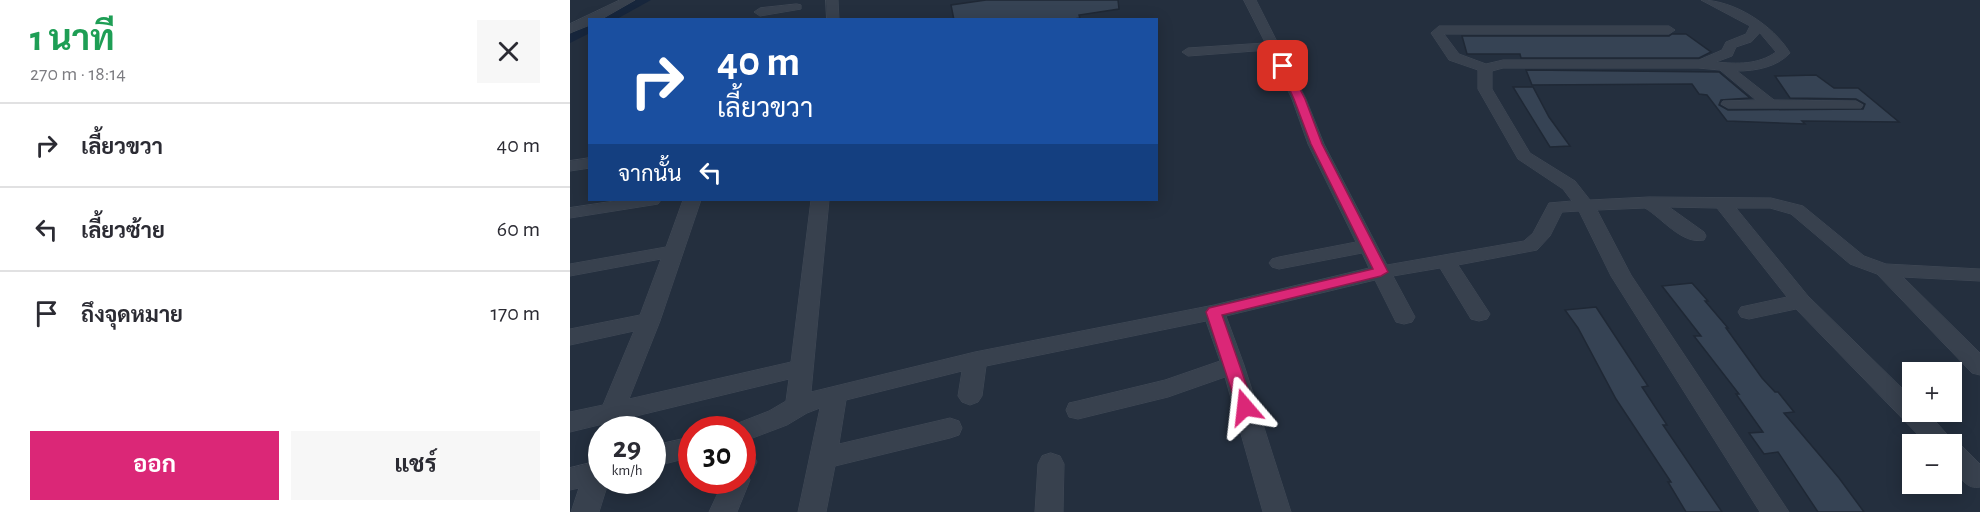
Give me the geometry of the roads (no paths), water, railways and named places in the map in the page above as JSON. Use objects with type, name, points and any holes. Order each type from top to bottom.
[{"type":"street","points":[[594,18],[629,0]]},
{"type":"street","points":[[832,0],[833,18]]},
{"type":"street","points":[[1250,0],[1299,99],[1316,144],[1404,317]]},
{"type":"street","points":[[1669,30],[1443,29],[1437,33],[1454,57],[1485,68],[1525,63],[1698,64],[1724,67],[1765,63],[1783,53],[1779,42],[1756,26],[1707,0]]},
{"type":"street","points":[[760,10],[797,7]]},
{"type":"street","points":[[570,29],[588,21]]},
{"type":"street","points":[[1698,64],[1727,53],[1731,45],[1750,38],[1755,33],[1756,26]]},
{"type":"street","points":[[1188,52],[1273,46]]},
{"type":"street","points":[[1724,67],[1770,104]]},
{"type":"street","points":[[1485,68],[1485,89],[1524,156],[1569,185],[1585,205],[1621,276],[1774,512]]},
{"type":"street","points":[[1728,104],[1856,105]]},
{"type":"street","points":[[570,166],[588,163]]},
{"type":"street","points":[[570,213],[646,201]]},
{"type":"street","points":[[612,412],[649,321],[692,201]]},
{"type":"street","points":[[798,406],[820,201]]},
{"type":"street","points":[[1649,202],[1664,210],[1685,231],[1697,237]]},
{"type":"street","points":[[756,427],[778,418],[798,406],[835,394],[975,360],[1214,312],[1381,272],[1530,246],[1540,236],[1555,207],[1649,202],[1771,203],[1797,210],[1857,260],[1884,270],[1980,275]]},
{"type":"street","points":[[1722,202],[1801,301],[1933,434]]},
{"type":"street","points":[[1279,264],[1368,246]]},
{"type":"street","points":[[570,270],[674,251]]},
{"type":"street","points":[[1446,261],[1479,314]]},
{"type":"street","points":[[1884,270],[1980,367]]},
{"type":"street","points":[[1749,312],[1801,301]]},
{"type":"street","points":[[1214,312],[1233,365],[1277,512]]},
{"type":"street","points":[[570,338],[649,321]]},
{"type":"street","points":[[970,396],[975,360]]},
{"type":"street","points":[[1078,410],[1168,388],[1233,365]]},
{"type":"street","points":[[570,422],[801,368]]},
{"type":"street","points":[[812,512],[835,394]]},
{"type":"street","points":[[824,458],[950,428]]},
{"type":"street","points":[[1962,462],[1976,477]]},
{"type":"street","points":[[1049,512],[1051,464]]},
{"type":"street","points":[[570,479],[588,474]]},
{"type":"street","points":[[585,512],[592,494]]},
{"type":"street","points":[[723,512],[731,494]]},
{"type":"waterway","points":[[609,18],[645,0]]},
{"type":"waterway","points":[[570,39],[588,28]]}]
